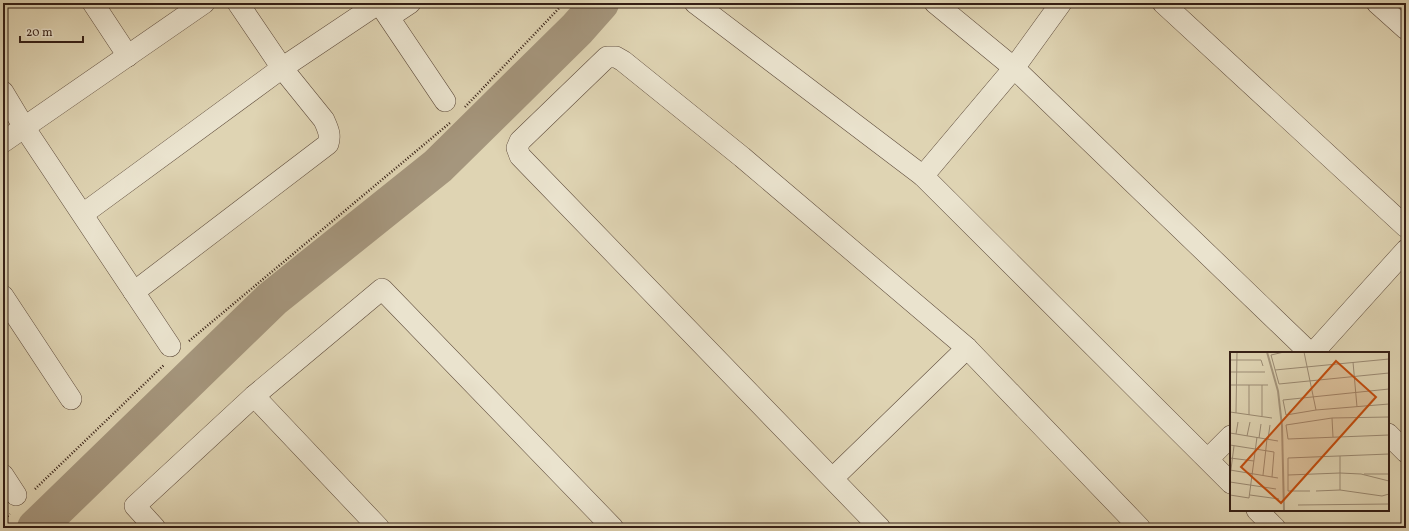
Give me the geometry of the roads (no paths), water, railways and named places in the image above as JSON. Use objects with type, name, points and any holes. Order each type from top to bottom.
[{"type":"street","points":[[93,3],[128,56]]},
{"type":"street","points":[[3,142],[204,3]]},
{"type":"street","points":[[134,292],[328,144],[330,138],[329,130],[324,120],[282,68],[238,3]]},
{"type":"street","points":[[82,214],[282,68],[379,3],[449,110]]},
{"type":"street","points":[[389,17],[410,3]]},
{"type":"street","points":[[695,3],[923,176],[1230,482]]},
{"type":"street","points":[[935,3],[1014,68],[1310,352]]},
{"type":"street","points":[[923,176],[1014,68],[1061,3]]},
{"type":"street","points":[[1163,3],[1406,227]]},
{"type":"street","points":[[1377,3],[1406,29]]},
{"type":"street","points":[[880,528],[520,156],[517,148],[520,141],[607,57],[616,57],[624,61],[742,157],[967,348],[1140,528]]},
{"type":"street","points":[[3,92],[24,127],[174,350]]},
{"type":"street","points":[[1312,352],[1406,250]]},
{"type":"street","points":[[155,528],[135,506],[254,396],[382,289],[613,528]]},
{"type":"street","points":[[3,296],[71,398]]},
{"type":"street","points":[[833,478],[967,348]]},
{"type":"street","points":[[254,396],[379,528]]},
{"type":"street","points":[[1389,435],[1406,452]]},
{"type":"street","points":[[1208,459],[1230,437]]},
{"type":"street","points":[[3,475],[21,499]]},
{"type":"street","points":[[1258,511],[1275,528]]},
{"type":"waterway","points":[[36,528],[272,299],[438,166],[577,29],[600,3]]}]
